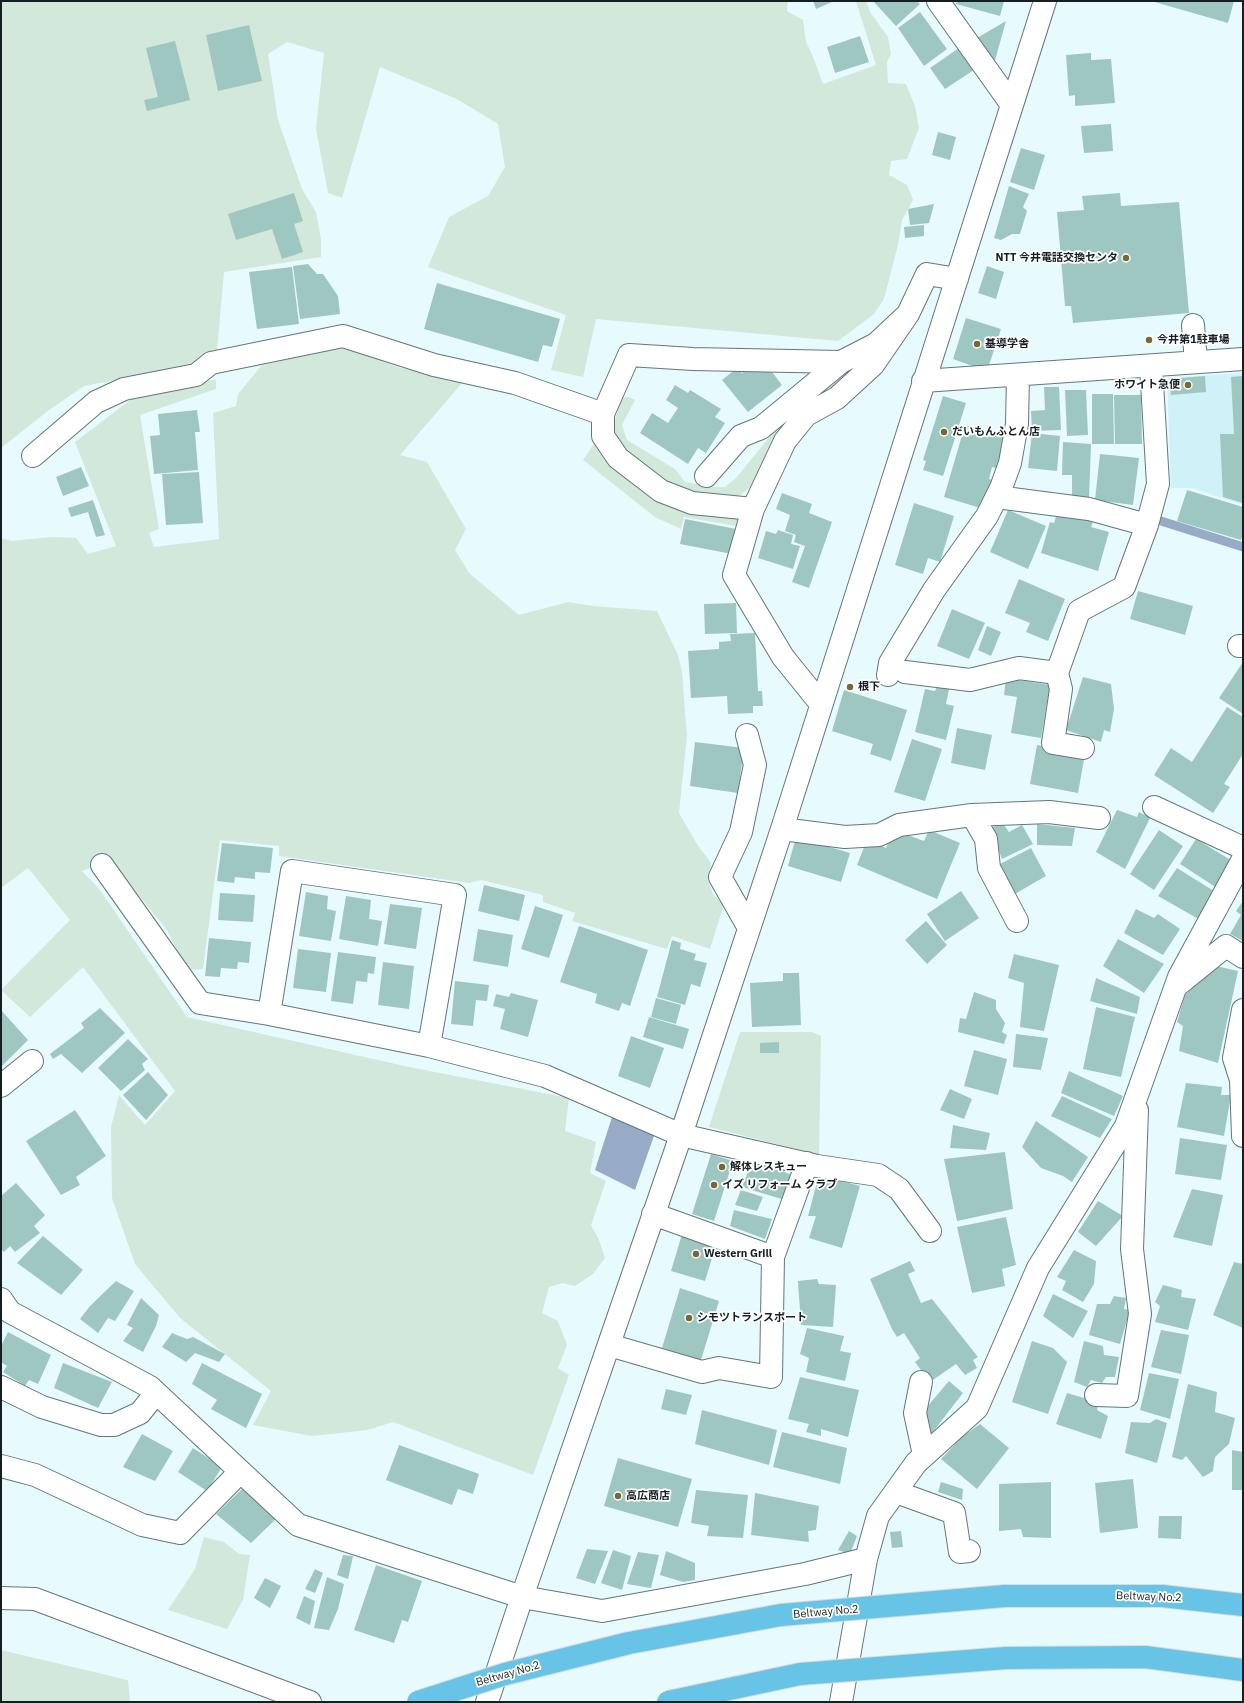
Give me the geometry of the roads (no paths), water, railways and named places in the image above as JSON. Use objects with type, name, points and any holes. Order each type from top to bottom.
[{"type":"main road","name":"Beltway No.2","points":[[418,1702],[505,1674],[629,1643],[781,1615],[1006,1596],[1162,1596],[1243,1605]]},
{"type":"main road","points":[[668,1702],[800,1674],[1006,1658],[1145,1657],[1243,1670]]},
{"type":"street","points":[[938,1],[1012,104]]},
{"type":"street","points":[[488,1702],[522,1597],[681,1135],[782,829],[820,704],[1045,1]]},
{"type":"street","points":[[820,704],[783,657],[734,575],[754,509],[785,441],[806,415],[837,398],[873,365],[908,314],[927,274],[957,279]]},
{"type":"street","points":[[706,476],[740,436],[761,428],[841,362],[876,344],[908,314]]},
{"type":"street","points":[[1193,324],[1196,362]]},
{"type":"street","points":[[33,456],[96,402],[124,389],[196,375],[211,363],[343,336],[434,365],[515,383],[603,414]]},
{"type":"street","points":[[754,509],[692,503],[662,491],[618,458],[603,436],[603,414],[629,354],[693,358],[841,362]]},
{"type":"street","points":[[923,381],[1243,359]]},
{"type":"street","points":[[1083,748],[1053,743],[1061,689],[1056,673],[1079,611],[1124,586],[1147,525],[1158,484],[1151,366]]},
{"type":"street","points":[[1018,375],[1017,424],[1010,463],[997,497],[987,516],[934,590],[890,664],[897,673],[970,680],[1019,668],[1056,673]]},
{"type":"street","points":[[997,497],[1089,509],[1147,525]]},
{"type":"street","points":[[747,735],[755,765],[741,832],[720,877],[749,928]]},
{"type":"street","points":[[1154,807],[1243,848]]},
{"type":"street","points":[[782,829],[845,837],[879,835],[899,825],[972,815],[1049,812],[1099,818]]},
{"type":"street","points":[[972,815],[986,839],[989,868],[1017,921]]},
{"type":"street","points":[[841,1702],[866,1559],[878,1516],[916,1462],[977,1408],[1038,1268],[1126,1126],[1178,976],[1243,859]]},
{"type":"street","points":[[102,865],[200,1003],[269,1014],[429,1046],[545,1076],[681,1135],[807,1163],[878,1175],[899,1189],[930,1231]]},
{"type":"street","points":[[269,1014],[292,871],[455,895],[429,1046]]},
{"type":"street","points":[[1175,987],[1226,946],[1243,957]]},
{"type":"street","points":[[1243,1010],[1234,1058],[1241,1080],[1243,1136]]},
{"type":"street","points":[[1,1086],[32,1061]]},
{"type":"street","points":[[1096,1395],[1128,1396],[1140,1314],[1132,1249],[1137,1095]]},
{"type":"street","points":[[608,1346],[702,1372],[718,1368],[771,1377],[773,1257],[807,1163]]},
{"type":"street","points":[[653,1214],[773,1257]]},
{"type":"street","points":[[1,1299],[10,1312],[150,1387],[298,1525],[522,1597],[602,1611],[805,1574],[866,1559]]},
{"type":"street","points":[[921,1382],[916,1413],[924,1455]]},
{"type":"street","points":[[1,1387],[42,1406],[101,1425],[114,1425],[140,1413],[156,1393]]},
{"type":"street","points":[[1,1466],[35,1475],[142,1525],[180,1533],[240,1472]]},
{"type":"street","points":[[896,1492],[954,1513],[960,1552],[969,1552]]},
{"type":"street","points":[[1,1598],[35,1600],[310,1702]]},
{"type":"waterway","points":[[1161,521],[1243,547]]},
{"type":"place","name":"NTT 今井電話交換センタ","points":[[1126,258]]},
{"type":"place","name":"今井第1駐車場","points":[[1149,340]]},
{"type":"place","name":"基導学舎","points":[[977,344]]},
{"type":"place","name":"ホワイト急便","points":[[1188,385]]},
{"type":"place","name":"だいもんふとん店","points":[[944,432]]},
{"type":"place","name":"根下","points":[[850,687]]},
{"type":"place","name":"解体レスキュー","points":[[722,1167]]},
{"type":"place","name":"イズ リフォーム クラブ","points":[[714,1185]]},
{"type":"place","name":"Western Grill","points":[[696,1254]]},
{"type":"place","name":"シモツトランスポート","points":[[689,1318]]},
{"type":"place","name":"高広商店","points":[[618,1496]]}]
